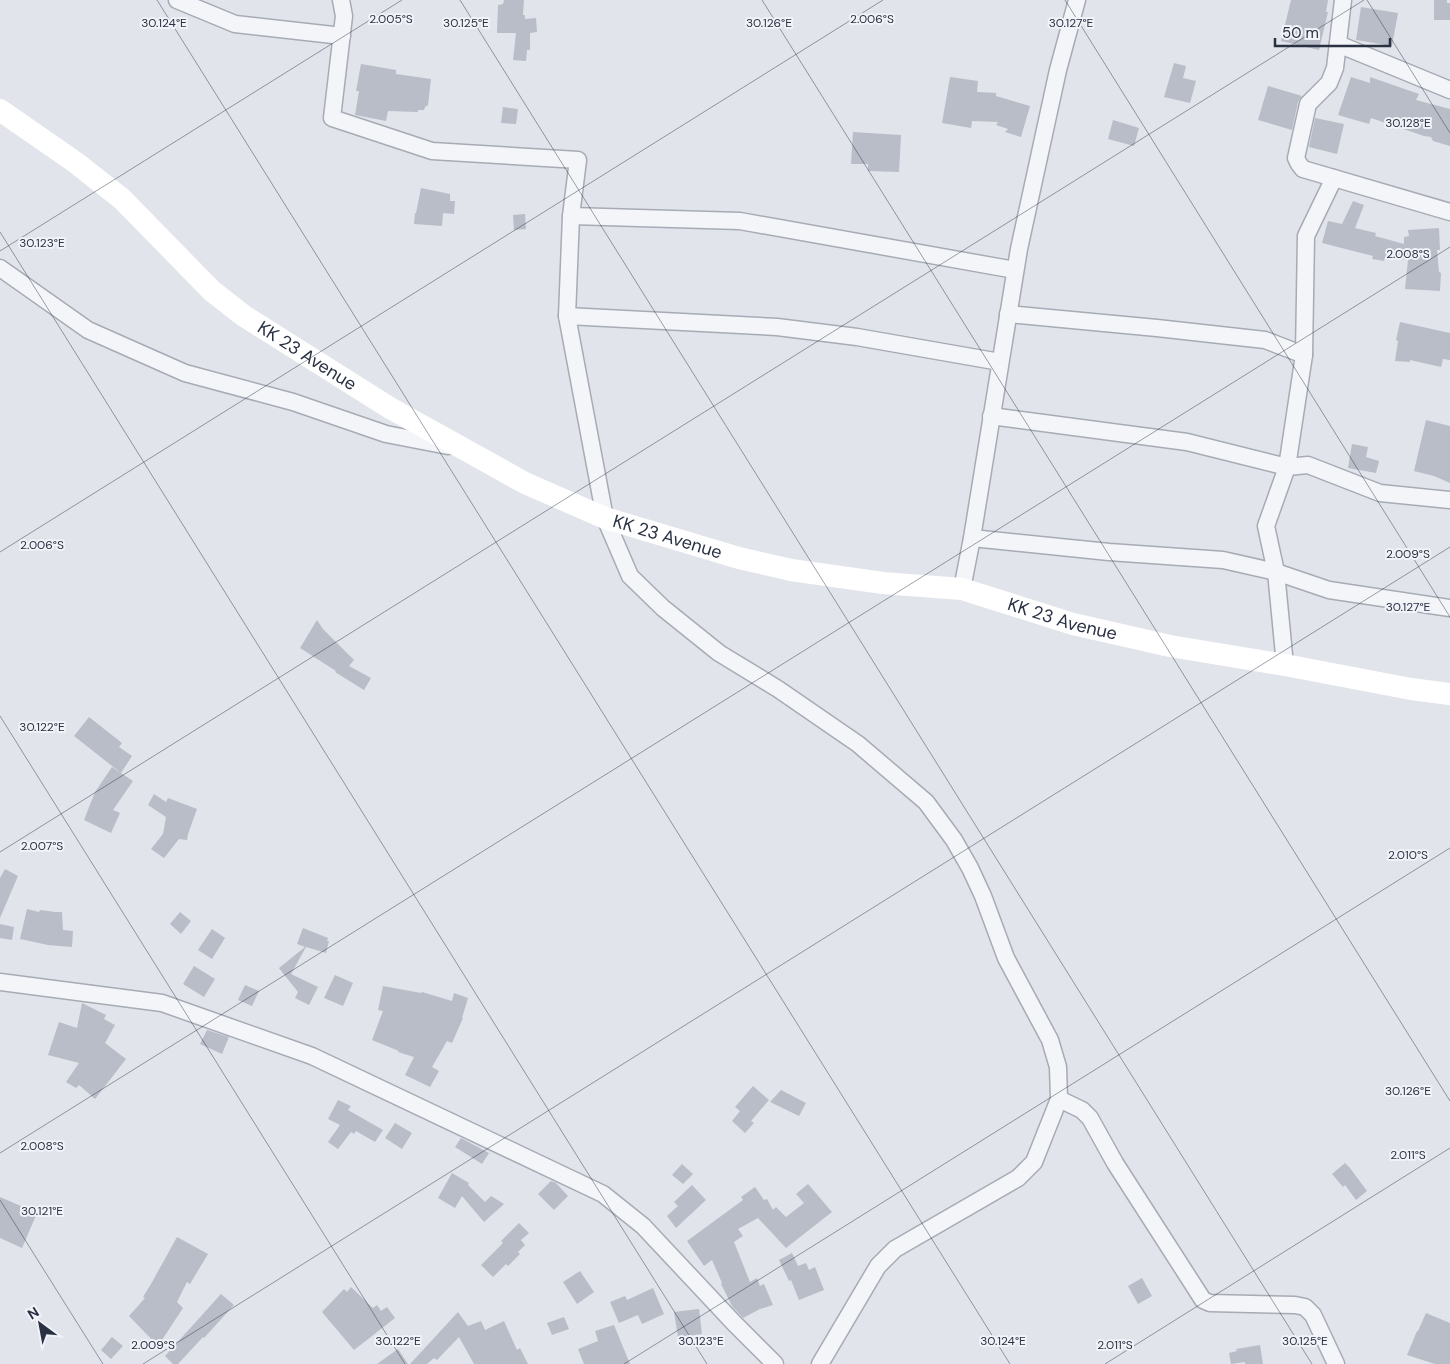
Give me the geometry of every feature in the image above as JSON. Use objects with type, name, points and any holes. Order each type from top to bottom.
[{"type":"main road","name":"KK 23 Avenue","points":[[0,110],[75,162],[122,199],[212,291],[244,316],[390,408],[525,483],[606,518],[739,558],[791,570],[883,584],[962,589],[1073,624],[1170,646],[1411,689],[1450,694]]},
{"type":"street","points":[[177,0],[235,24],[342,36]]},
{"type":"street","points":[[340,0],[344,16],[332,118],[432,151],[578,160],[571,216],[567,316],[606,518],[630,576],[664,608],[720,653],[778,689],[858,744],[926,802],[954,840],[970,868],[983,896],[1006,958],[1050,1040],[1058,1067],[1059,1099],[1034,1162],[1018,1178],[896,1249],[878,1266],[820,1364]]},
{"type":"street","points":[[962,589],[1019,249],[1058,70],[1078,0]]},
{"type":"street","points":[[1343,0],[1335,68],[1328,83],[1308,104],[1296,158],[1299,164],[1303,169],[1450,212]]},
{"type":"street","points":[[1338,44],[1450,90]]},
{"type":"street","points":[[1285,665],[1276,572],[1266,526],[1287,467],[1304,355],[1306,236],[1334,178]]},
{"type":"street","points":[[571,216],[740,221],[1015,270]]},
{"type":"street","points":[[0,268],[88,330],[185,373],[293,402],[386,434],[465,449]]},
{"type":"street","points":[[1008,314],[1265,340],[1304,355]]},
{"type":"street","points":[[567,316],[777,327],[857,337],[1000,362]]},
{"type":"street","points":[[991,416],[1187,442],[1287,467],[1308,465],[1380,493],[1450,500]]},
{"type":"street","points":[[972,538],[1109,552],[1223,560],[1276,572],[1329,590],[1450,608]]},
{"type":"street","points":[[0,982],[162,1003],[312,1056],[603,1194],[644,1226],[734,1323],[775,1364]]},
{"type":"street","points":[[1059,1099],[1082,1110],[1090,1118],[1115,1163],[1203,1300],[1210,1304],[1305,1307],[1313,1315],[1336,1364]]},
{"type":"building","points":[[504,0],[524,0],[523,15],[525,15],[525,19],[536,18],[537,32],[530,33],[530,50],[527,50],[526,61],[513,60],[516,33],[497,33],[498,5],[503,4]]},
{"type":"building","points":[[1291,0],[1328,0],[1326,12],[1328,12],[1319,50],[1281,41]]},
{"type":"building","points":[[1434,0],[1447,0],[1447,3],[1450,3],[1450,20],[1434,20]]},
{"type":"building","points":[[1361,7],[1398,13],[1392,46],[1356,40]]},
{"type":"building","points":[[1174,63],[1186,66],[1183,78],[1196,81],[1190,103],[1164,97]]},
{"type":"building","points":[[361,64],[396,70],[396,74],[431,79],[428,105],[424,110],[418,110],[418,112],[388,111],[386,121],[355,115],[359,91],[356,91]]},
{"type":"building","points":[[950,77],[978,81],[977,92],[996,93],[996,96],[1030,106],[1021,137],[1005,132],[1008,129],[996,125],[998,122],[972,121],[971,128],[942,123]]},
{"type":"building","points":[[1351,77],[1370,83],[1370,77],[1419,94],[1416,100],[1450,109],[1450,146],[1433,141],[1431,137],[1371,118],[1369,124],[1338,115]]},
{"type":"building","points":[[1268,86],[1302,96],[1298,102],[1292,130],[1258,120]]},
{"type":"building","points":[[503,107],[518,109],[516,124],[501,123]]},
{"type":"building","points":[[1315,118],[1344,124],[1337,154],[1309,147]]},
{"type":"building","points":[[1113,120],[1139,128],[1134,146],[1108,139]]},
{"type":"building","points":[[853,132],[901,135],[899,172],[868,171],[868,164],[851,164]]},
{"type":"building","points":[[421,188],[450,194],[450,201],[455,201],[454,214],[443,213],[442,226],[414,224]]},
{"type":"building","points":[[1353,201],[1364,205],[1355,228],[1376,233],[1375,236],[1404,244],[1404,237],[1409,236],[1408,230],[1439,228],[1440,250],[1437,250],[1439,272],[1441,273],[1440,291],[1405,289],[1408,260],[1385,257],[1384,261],[1372,259],[1373,256],[1322,243],[1328,221],[1342,224]]},
{"type":"building","points":[[525,214],[526,229],[514,230],[513,215]]},
{"type":"building","points":[[1400,322],[1450,333],[1450,360],[1443,359],[1441,367],[1410,360],[1410,362],[1395,361],[1398,341],[1396,340]]},
{"type":"building","points":[[1426,420],[1450,426],[1450,483],[1434,476],[1414,471]]},
{"type":"building","points":[[1352,444],[1368,447],[1366,457],[1379,461],[1376,473],[1348,468]]},
{"type":"building","points":[[317,620],[323,629],[354,660],[349,666],[371,678],[364,690],[300,648]]},
{"type":"building","points":[[89,717],[122,743],[119,747],[132,756],[121,773],[74,736]]},
{"type":"building","points":[[112,767],[133,781],[113,810],[120,813],[111,833],[84,820],[95,792]]},
{"type":"building","points":[[154,794],[166,802],[168,798],[197,809],[187,840],[179,839],[164,858],[151,849],[163,834],[166,817],[148,805]]},
{"type":"building","points":[[5,869],[18,876],[0,918],[0,878]]},
{"type":"building","points":[[27,909],[39,912],[40,910],[62,912],[63,930],[73,931],[72,947],[48,945],[20,939]]},
{"type":"building","points":[[180,912],[191,921],[181,934],[170,924]]},
{"type":"building","points":[[0,924],[14,927],[12,940],[0,938]]},
{"type":"building","points":[[303,928],[328,938],[327,941],[329,941],[326,953],[306,947],[291,974],[318,987],[309,1005],[295,998],[298,992],[278,967],[305,947],[297,944]]},
{"type":"building","points":[[212,929],[225,938],[212,959],[198,950]]},
{"type":"building","points":[[194,966],[215,979],[204,997],[183,984]]},
{"type":"building","points":[[335,975],[353,983],[343,1006],[324,998]]},
{"type":"building","points":[[245,985],[259,991],[252,1006],[238,1000]]},
{"type":"building","points":[[383,986],[422,992],[452,1001],[454,993],[468,998],[463,1018],[452,1043],[447,1041],[432,1067],[439,1071],[430,1087],[405,1075],[414,1057],[372,1040],[383,1011],[378,1010]]},
{"type":"building","points":[[82,1003],[106,1015],[104,1019],[115,1025],[105,1043],[126,1059],[95,1099],[79,1085],[76,1088],[66,1082],[79,1063],[48,1055],[59,1022],[77,1028]]},
{"type":"building","points":[[207,1030],[229,1037],[222,1054],[200,1044]]},
{"type":"building","points":[[753,1086],[769,1100],[751,1121],[754,1123],[745,1133],[732,1121],[740,1111],[735,1107]]},
{"type":"building","points":[[781,1090],[806,1103],[799,1116],[770,1102]]},
{"type":"building","points":[[338,1100],[351,1106],[348,1110],[383,1130],[375,1142],[356,1131],[354,1134],[351,1132],[338,1149],[328,1142],[340,1125],[328,1119]]},
{"type":"building","points":[[395,1123],[412,1133],[402,1149],[385,1138]]},
{"type":"building","points":[[461,1138],[489,1153],[482,1164],[455,1147]]},
{"type":"building","points":[[1345,1163],[1367,1191],[1356,1200],[1345,1185],[1343,1187],[1332,1174]]},
{"type":"building","points":[[682,1164],[693,1174],[683,1184],[672,1175]]},
{"type":"building","points":[[452,1173],[469,1183],[468,1185],[485,1202],[491,1196],[504,1204],[484,1222],[462,1196],[455,1208],[438,1198]]},
{"type":"building","points":[[551,1181],[556,1183],[568,1196],[554,1210],[538,1194]]},
{"type":"building","points":[[808,1184],[832,1212],[786,1248],[758,1218],[738,1229],[743,1236],[734,1242],[750,1282],[757,1278],[760,1286],[764,1284],[773,1305],[743,1318],[732,1306],[712,1260],[704,1266],[687,1241],[743,1200],[741,1197],[755,1187],[764,1200],[767,1199],[773,1210],[776,1207],[786,1217],[804,1203],[796,1194]]},
{"type":"building","points":[[692,1185],[706,1200],[676,1228],[667,1216],[678,1206],[674,1202]]},
{"type":"building","points":[[0,1197],[37,1213],[22,1248],[0,1238]]},
{"type":"building","points":[[519,1223],[529,1233],[521,1240],[525,1245],[518,1252],[520,1254],[508,1266],[506,1264],[493,1277],[481,1265],[503,1243],[501,1241]]},
{"type":"building","points":[[177,1237],[208,1254],[190,1284],[187,1282],[177,1302],[183,1308],[158,1346],[129,1316],[145,1298],[143,1297]]},
{"type":"building","points":[[792,1253],[798,1266],[806,1263],[809,1270],[815,1267],[824,1290],[799,1300],[791,1280],[789,1281],[779,1260]]},
{"type":"building","points":[[580,1271],[594,1292],[577,1304],[563,1282]]},
{"type":"building","points":[[1142,1278],[1152,1296],[1138,1304],[1128,1286]]},
{"type":"building","points":[[351,1287],[373,1308],[377,1305],[381,1311],[387,1307],[395,1318],[354,1350],[322,1312],[344,1289],[347,1292]]},
{"type":"building","points":[[653,1288],[664,1314],[642,1324],[638,1315],[619,1323],[610,1302],[625,1296],[627,1300]]},
{"type":"building","points":[[221,1294],[234,1305],[178,1364],[173,1364],[165,1356]]},
{"type":"building","points":[[699,1309],[702,1334],[678,1337],[674,1312]]},
{"type":"building","points":[[458,1312],[468,1326],[481,1321],[485,1330],[504,1321],[517,1350],[520,1348],[528,1364],[474,1364],[459,1337],[437,1360],[434,1358],[427,1364],[410,1364]]},
{"type":"building","points":[[1426,1313],[1450,1323],[1450,1364],[1435,1364],[1407,1355]]},
{"type":"building","points":[[564,1317],[569,1329],[552,1335],[547,1323]]},
{"type":"building","points":[[614,1325],[630,1364],[584,1364],[578,1349],[598,1341],[595,1331]]},
{"type":"building","points":[[112,1337],[123,1346],[111,1359],[101,1350]]},
{"type":"building","points":[[1260,1345],[1263,1364],[1245,1364],[1245,1362],[1231,1364],[1229,1353],[1237,1351],[1236,1349]]},
{"type":"building","points":[[398,1349],[408,1364],[377,1364]]}]
